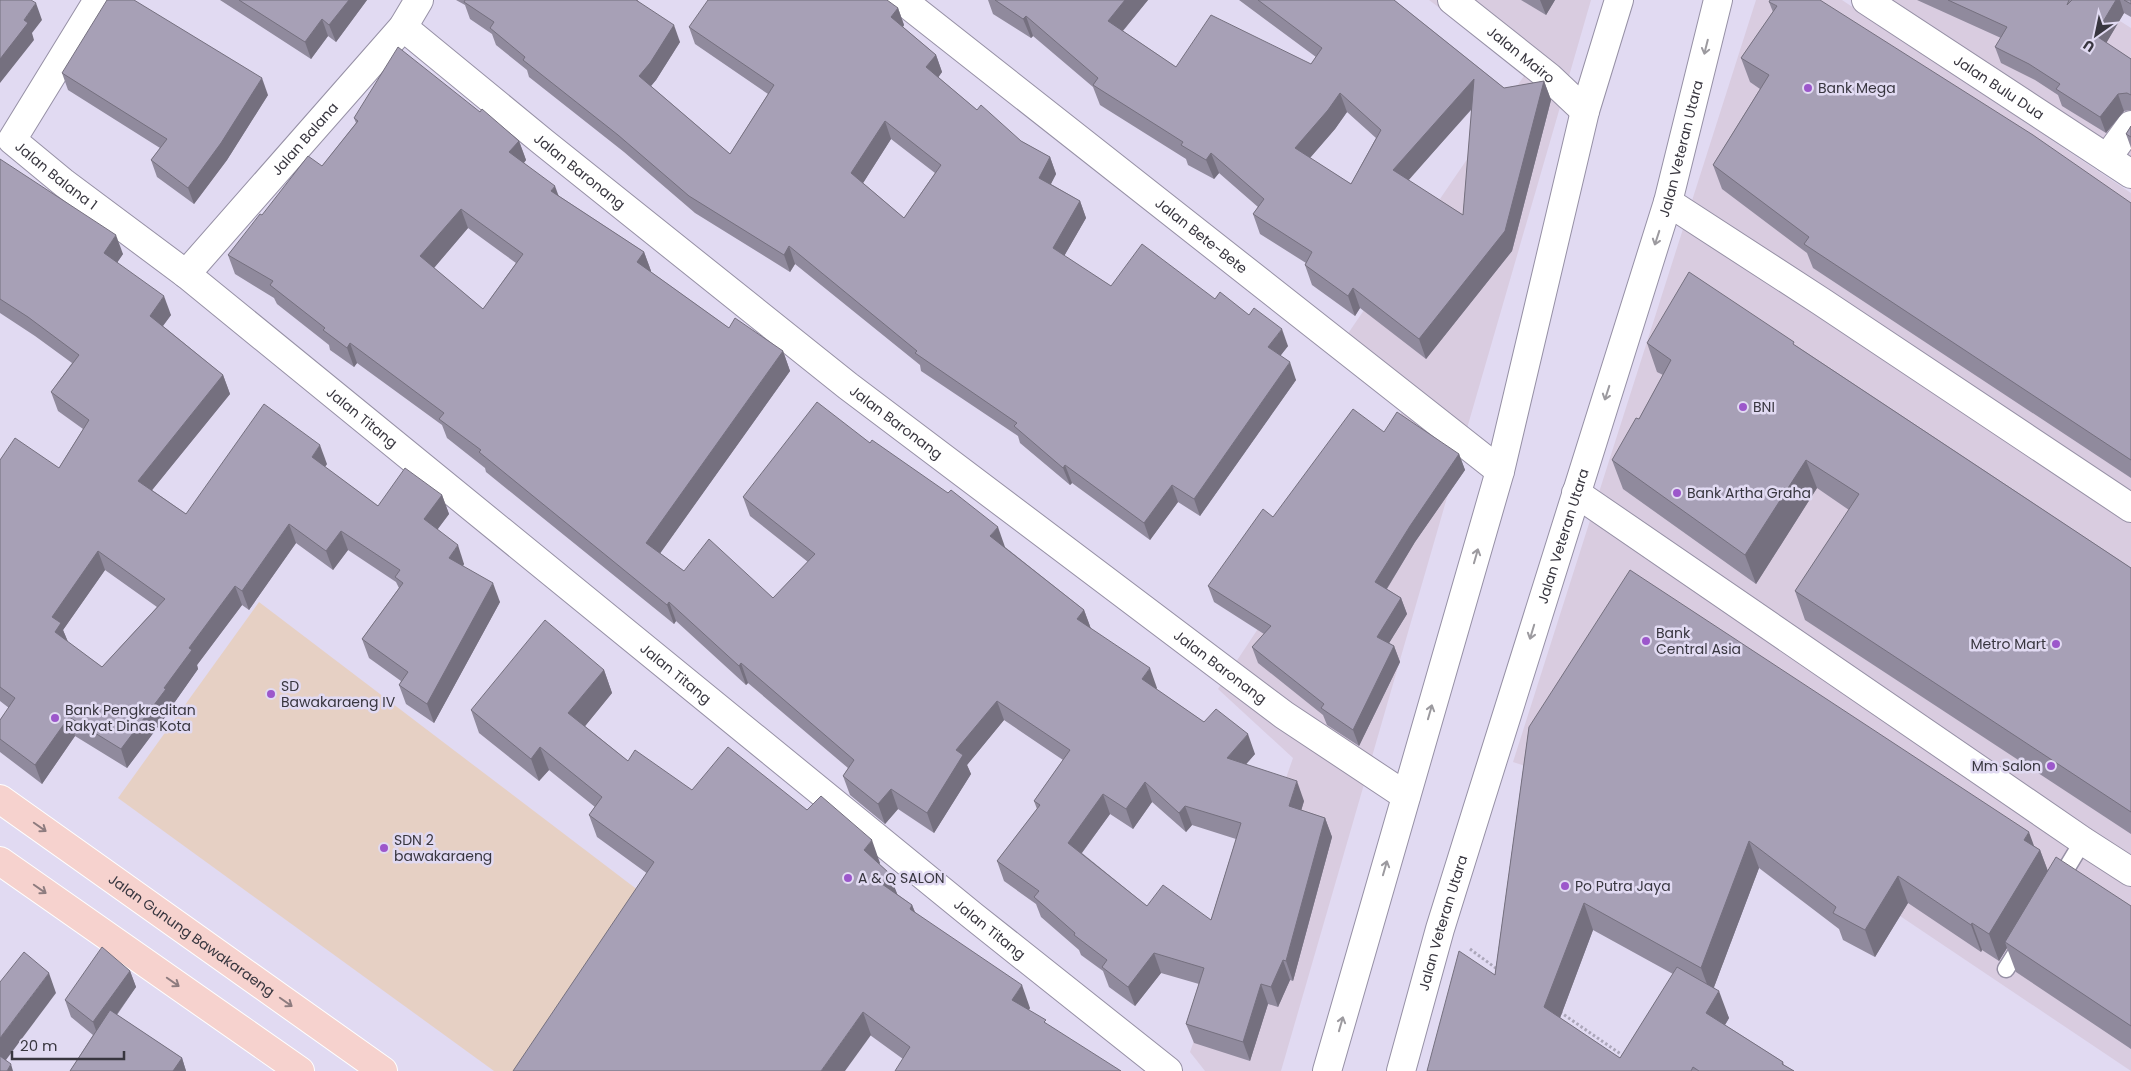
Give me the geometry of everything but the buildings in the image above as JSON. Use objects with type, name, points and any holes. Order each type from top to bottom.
[{"type":"highway","name":"Jalan Gunung Bawakaraeng","points":[[0,799],[383,1071]]},
{"type":"highway","points":[[3,869],[300,1071]]},
{"type":"street","name":"Jalan Balana 1","points":[[98,0],[4,144],[64,183],[186,274]]},
{"type":"street","name":"Jalan Balana","points":[[186,274],[403,27],[419,0]]},
{"type":"street","name":"Jalan Bete-Bete","points":[[902,0],[1500,471]]},
{"type":"street","name":"Jalan Mairo","points":[[1452,0],[1549,77],[1586,111]]},
{"type":"street","points":[[1327,1071],[1500,471],[1586,111],[1619,0]]},
{"type":"street","name":"Jalan Veteran Utara","points":[[1401,1071],[1440,929],[1668,202],[1718,0]]},
{"type":"street","name":"Jalan Bulu Dua","points":[[1866,0],[2131,174]]},
{"type":"street","name":"Jalan Baronang","points":[[403,27],[543,142],[848,386],[1284,715],[1406,796]]},
{"type":"street","points":[[2107,158],[2131,125]]},
{"type":"street","points":[[1668,202],[2131,508]]},
{"type":"street","name":"Jalan Titang","points":[[186,274],[973,916],[1168,1071]]},
{"type":"street","points":[[1576,493],[2131,872]]},
{"type":"lane","points":[[2048,901],[2083,841]]},
{"type":"lane","points":[[2006,969],[2032,926]]},
{"type":"path","points":[[1440,929],[1498,969]]},
{"type":"path","points":[[1555,1008],[1629,1060]]},
{"type":"shaded area","points":[[1429,0],[1591,0],[1281,1071],[1205,1071],[1190,1052],[1293,758],[1218,689],[1412,397],[1347,335],[1526,73]]},
{"type":"shaded area","points":[[1756,0],[1842,0],[2131,193],[2131,1071],[1690,775],[1660,811],[1513,762]]},
{"type":"shaded area","points":[[1877,0],[2087,0],[2131,28],[2131,169]]},
{"type":"shaded area","name":"SDN 2 bawakaraeng","points":[[259,602],[647,897],[521,1071],[494,1071],[118,798]]},
{"type":"place","name":"Bank Mega","points":[[1808,88]]},
{"type":"place","name":"BNI","points":[[1743,407]]},
{"type":"place","name":"Bank Artha Graha","points":[[1677,493]]},
{"type":"place","name":"Bank Central Asia","points":[[1646,641]]},
{"type":"place","name":"Metro Mart","points":[[2056,644]]},
{"type":"place","name":"SD Bawakaraeng IV","points":[[271,694]]},
{"type":"place","name":"Bank Pengkreditan Rakyat Dinas Kota","points":[[55,718]]},
{"type":"place","name":"Mm Salon","points":[[2051,766]]},
{"type":"place","name":"SDN 2 bawakaraeng","points":[[384,848]]},
{"type":"place","name":"A & Q SALON","points":[[848,878]]},
{"type":"place","name":"Po Putra Jaya","points":[[1565,886]]}]
